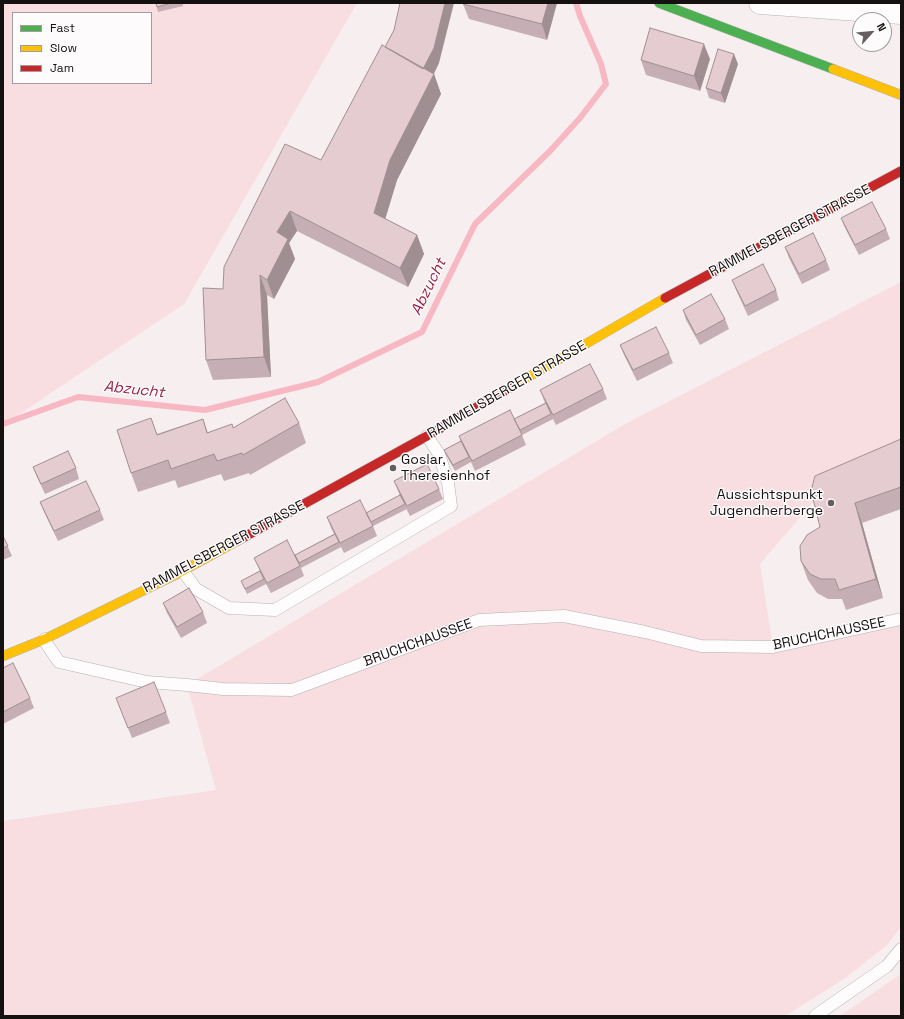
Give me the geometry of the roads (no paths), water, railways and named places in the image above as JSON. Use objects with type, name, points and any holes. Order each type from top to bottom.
[{"type":"street","points":[[659,3],[901,95]]},
{"type":"street","points":[[760,3],[901,13]]},
{"type":"street","name":"RAMMELSBERGER STRASSE","points":[[3,656],[45,639],[183,570],[427,436],[658,302],[901,171]]},
{"type":"lane","points":[[183,570],[196,589],[229,608],[275,610],[451,506],[448,483],[439,454],[427,436]]},
{"type":"lane","name":"BRUCHCHAUSSEE","points":[[45,639],[46,643],[59,662],[147,682],[187,684],[223,689],[292,690],[479,620],[564,616],[645,632],[700,646],[773,647],[901,619]]},
{"type":"lane","points":[[815,1016],[887,966],[901,949]]},
{"type":"waterway","name":"Abzucht","points":[[3,424],[78,397],[205,410],[318,382],[422,332],[475,224],[550,151],[580,118],[606,84],[601,64],[580,16],[576,3]]},
{"type":"place","name":"Goslar, Theresienhof","points":[[393,468]]},
{"type":"place","name":"Aussichtspunkt Jugendherberge","points":[[831,503]]}]
